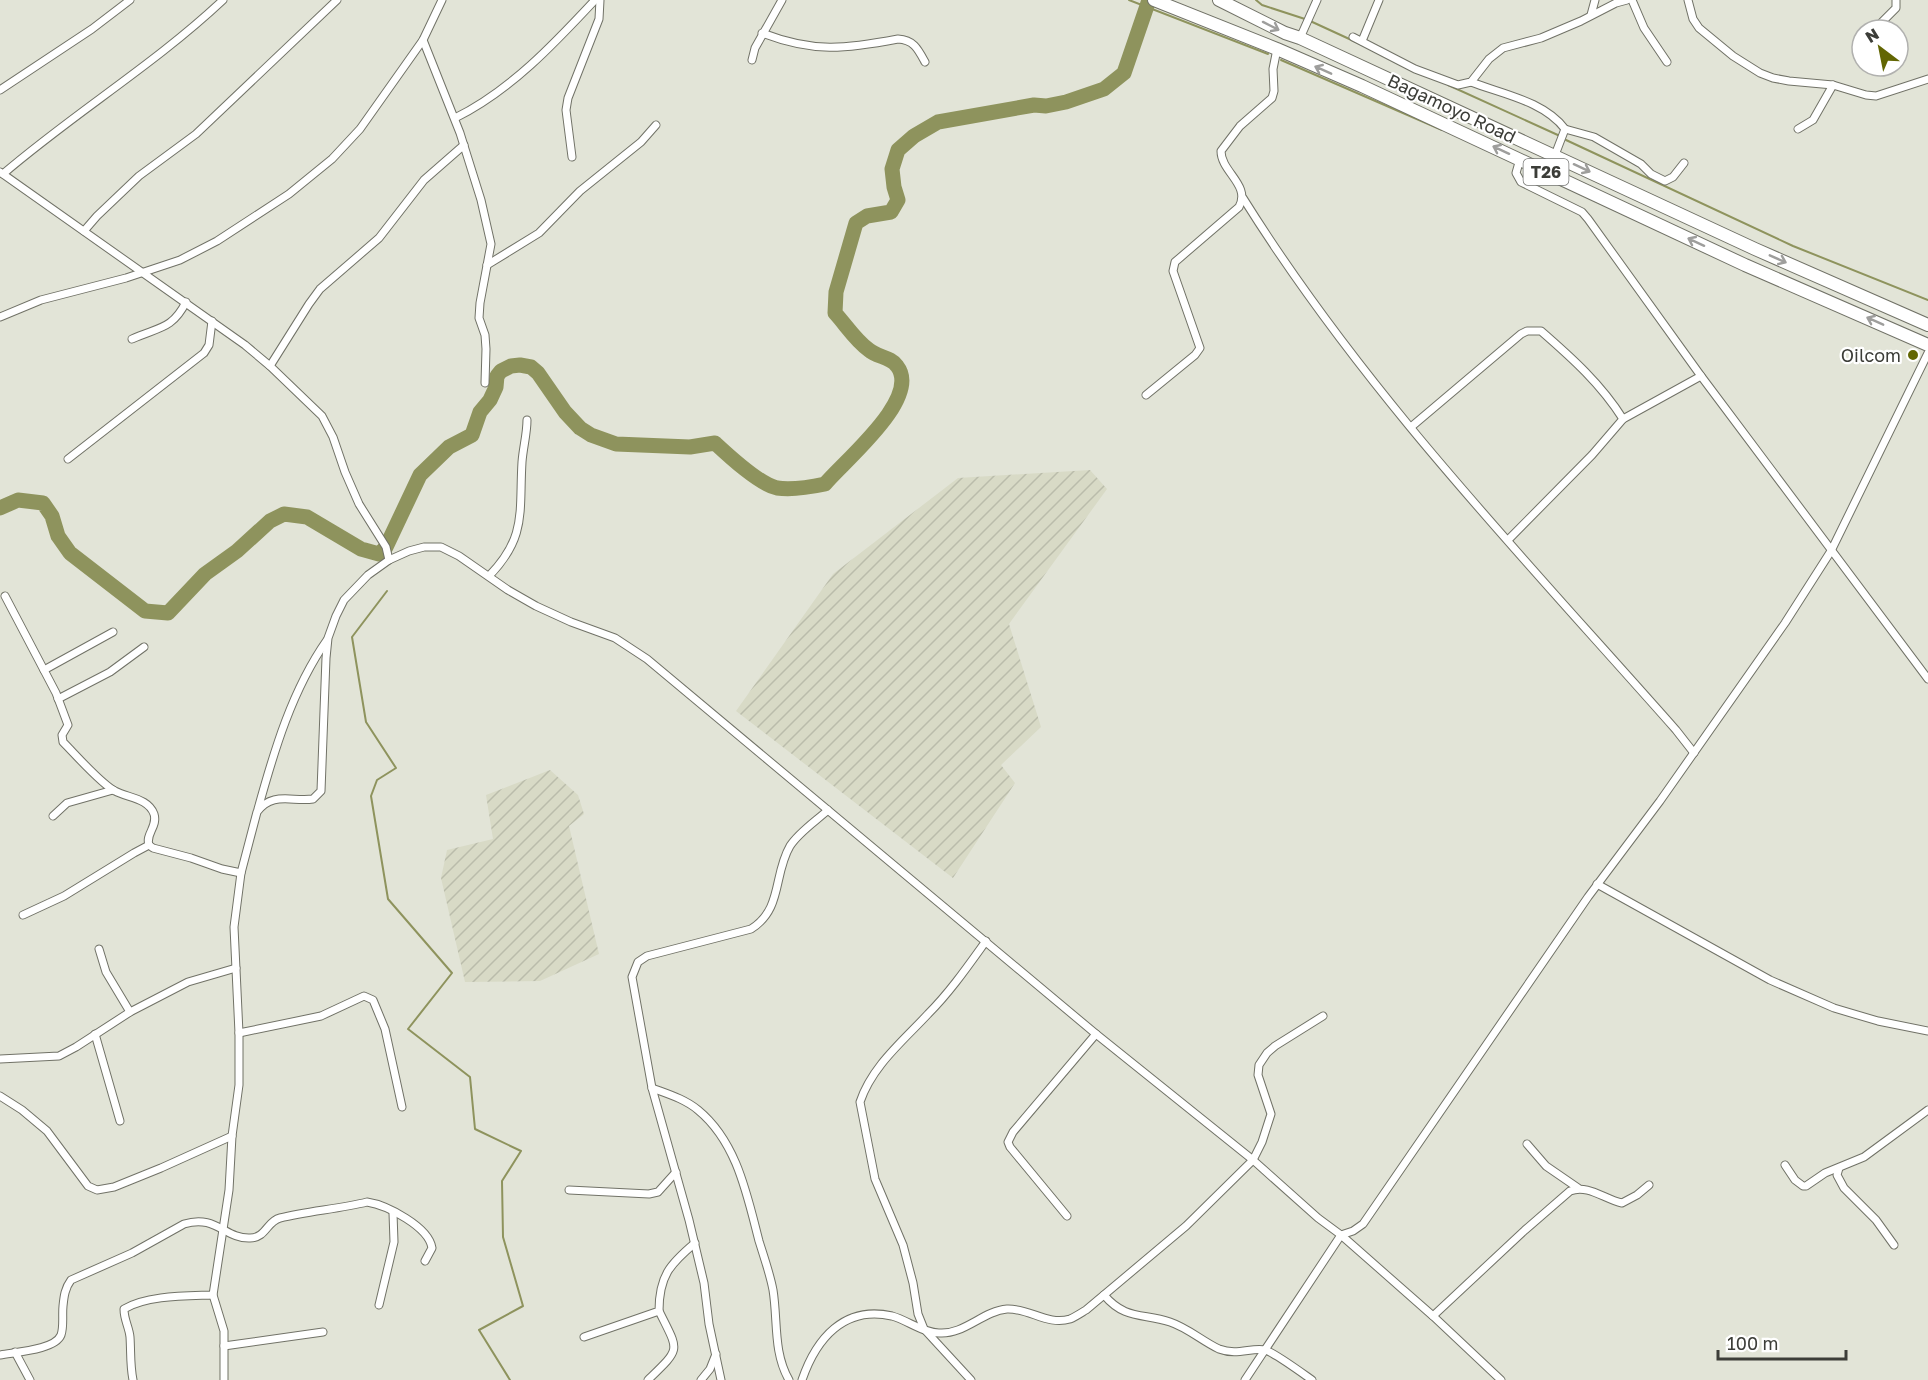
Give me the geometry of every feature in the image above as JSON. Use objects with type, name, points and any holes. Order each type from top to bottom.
[{"type":"highway","name":"Bagamoyo Road","points":[[1219,0],[1285,33],[1555,155],[1755,249],[1928,325]]},
{"type":"highway","name":"Bagamoyo Road","points":[[1158,2],[1277,49],[1745,264],[1928,345]]},
{"type":"street","points":[[0,90],[92,29],[130,0]]},
{"type":"street","points":[[223,0],[165,50],[115,85],[2,173],[212,321],[270,366],[322,416],[333,436],[359,504],[386,548],[389,560]]},
{"type":"street","points":[[84,231],[139,176],[175,152],[196,134],[337,0]]},
{"type":"street","points":[[0,317],[51,297],[144,273],[180,260],[217,241],[289,194],[312,177],[360,129],[423,40],[442,0]]},
{"type":"street","points":[[455,118],[495,94],[557,40],[598,0]]},
{"type":"street","points":[[572,157],[566,110],[568,98],[598,19],[598,0]]},
{"type":"street","points":[[752,60],[762,33],[782,0]]},
{"type":"street","points":[[1300,38],[1317,0]]},
{"type":"street","points":[[1362,41],[1378,0]]},
{"type":"street","points":[[1591,15],[1595,0]]},
{"type":"street","points":[[1470,82],[1489,59],[1503,48],[1541,38],[1627,0]]},
{"type":"street","points":[[1632,0],[1644,27],[1667,62]]},
{"type":"street","points":[[1688,0],[1693,19],[1699,28],[1732,56],[1760,73],[1789,81],[1833,85],[1876,96],[1928,79]]},
{"type":"street","points":[[1886,18],[1896,8],[1896,0]]},
{"type":"street","points":[[762,33],[798,45],[825,48],[844,48],[898,39],[906,40],[915,45],[925,62]]},
{"type":"street","points":[[1353,37],[1415,69],[1458,85],[1470,82],[1539,108],[1557,119],[1565,129],[1594,137],[1641,164],[1651,174],[1665,181],[1673,177],[1684,163]]},
{"type":"street","points":[[423,40],[464,145],[481,200],[490,244],[479,318],[485,335],[485,383]]},
{"type":"street","points":[[1277,49],[1273,69],[1272,98],[1240,126],[1221,151],[1222,160],[1240,188],[1243,198],[1282,259],[1411,428],[1694,753]]},
{"type":"street","points":[[1798,129],[1813,120],[1833,85]]},
{"type":"street","points":[[487,265],[539,232],[580,191],[641,142],[656,124]]},
{"type":"street","points":[[1555,155],[1565,129]]},
{"type":"street","points":[[270,366],[320,289],[380,238],[424,180],[464,145]]},
{"type":"street","points":[[1520,159],[1516,173],[1518,180],[1582,212],[1588,219],[1701,376],[1928,679]]},
{"type":"street","points":[[1146,395],[1195,355],[1200,348],[1173,271],[1175,262],[1239,207],[1243,198]]},
{"type":"street","points":[[132,339],[165,326],[178,318],[186,302]]},
{"type":"street","points":[[68,459],[204,353],[209,345],[212,321]]},
{"type":"street","points":[[1411,428],[1521,334],[1534,330],[1541,331],[1594,379],[1623,419]]},
{"type":"street","points":[[1245,1380],[1341,1235],[1363,1224],[1598,884],[1785,623],[1831,551],[1928,353]]},
{"type":"street","points":[[1508,540],[1592,455],[1623,419],[1701,376]]},
{"type":"street","points":[[489,576],[509,553],[520,518],[522,458],[527,420]]},
{"type":"street","points":[[224,1380],[224,1331],[213,1295],[229,1190],[232,1136],[239,1085],[234,927],[242,873],[257,812],[283,725],[317,654],[328,638],[344,600],[368,575],[389,560],[424,547],[441,547],[536,606],[615,638],[647,659],[1096,1034],[1341,1235],[1501,1380]]},
{"type":"street","points":[[5,596],[44,670],[68,724],[62,735],[63,742],[113,790],[140,800],[150,808],[155,819],[148,838],[149,845]]},
{"type":"street","points":[[44,670],[113,632]]},
{"type":"street","points":[[257,812],[268,801],[287,798],[309,800],[321,791],[328,638]]},
{"type":"street","points":[[58,699],[110,672],[144,647]]},
{"type":"street","points":[[53,816],[67,803],[113,790]]},
{"type":"street","points":[[721,1380],[695,1243],[652,1088],[632,977],[638,962],[647,956],[751,929],[762,922],[771,907],[790,847],[828,810]]},
{"type":"street","points":[[23,915],[64,896],[149,845],[222,869],[242,873]]},
{"type":"street","points":[[1598,884],[1770,980],[1834,1008],[1878,1021],[1928,1031]]},
{"type":"street","points":[[971,1380],[924,1329],[918,1314],[903,1245],[875,1179],[860,1102],[864,1090],[881,1064],[961,977],[986,941]]},
{"type":"street","points":[[99,949],[106,972],[130,1012]]},
{"type":"street","points":[[0,1059],[59,1056],[130,1012],[188,982],[236,968]]},
{"type":"street","points":[[239,1033],[321,1016],[364,996],[373,1000],[385,1029],[402,1107]]},
{"type":"street","points":[[802,1380],[819,1345],[837,1326],[852,1317],[870,1313],[892,1316],[938,1334],[954,1332],[1006,1309],[1019,1310],[1054,1320],[1069,1319],[1086,1310],[1186,1227],[1252,1160],[1262,1142],[1270,1114],[1258,1075],[1259,1065],[1275,1046],[1323,1016]]},
{"type":"street","points":[[95,1034],[120,1121]]},
{"type":"street","points":[[1067,1216],[1008,1142],[1013,1132],[1096,1034]]},
{"type":"street","points":[[652,1088],[682,1099],[697,1109],[723,1139],[735,1161],[749,1199],[773,1290],[777,1346],[789,1380]]},
{"type":"street","points":[[0,1096],[22,1110],[47,1131],[88,1186],[97,1190],[136,1179],[232,1136]]},
{"type":"street","points":[[1785,1165],[1795,1180],[1803,1186],[1864,1156],[1928,1110]]},
{"type":"street","points":[[1527,1144],[1546,1166],[1578,1188],[1622,1203],[1649,1185]]},
{"type":"street","points":[[1839,1168],[1837,1175],[1844,1188],[1876,1220],[1894,1245]]},
{"type":"street","points":[[569,1190],[649,1194],[658,1192],[676,1173]]},
{"type":"street","points":[[1433,1316],[1525,1230],[1570,1191],[1578,1188]]},
{"type":"street","points":[[0,1354],[38,1349],[53,1344],[61,1336],[67,1285],[76,1277],[132,1253],[184,1224],[203,1221],[247,1238],[255,1238],[262,1235],[277,1219],[367,1202],[378,1204],[415,1224],[429,1238],[432,1248],[425,1261]]},
{"type":"street","points":[[379,1305],[394,1242],[393,1213]]},
{"type":"street","points":[[648,1380],[671,1358],[675,1350],[674,1341],[659,1311],[659,1296],[665,1275],[676,1259],[695,1243]]},
{"type":"street","points":[[133,1380],[130,1369],[130,1335],[124,1321],[124,1309],[131,1305],[162,1299],[213,1295]]},
{"type":"street","points":[[1104,1295],[1121,1311],[1172,1323],[1220,1349],[1243,1352],[1264,1350],[1312,1380]]},
{"type":"street","points":[[584,1337],[659,1311]]},
{"type":"street","points":[[224,1346],[323,1332]]},
{"type":"street","points":[[15,1352],[30,1380]]},
{"type":"street","points":[[702,1380],[710,1369],[716,1354]]},
{"type":"shaded area","points":[[1090,470],[1107,489],[1009,624],[1041,727],[1001,765],[1015,783],[953,878],[736,711],[833,574],[958,478]]},
{"type":"shaded area","points":[[550,770],[578,795],[584,814],[569,826],[599,954],[540,981],[465,982],[441,878],[447,850],[493,839],[486,795]]},
{"type":"waterway","points":[[1129,0],[1268,54]]},
{"type":"waterway","points":[[0,508],[18,500],[43,503],[52,516],[58,536],[70,553],[145,611],[168,613],[205,574],[237,551],[270,521],[284,514],[307,517],[361,549],[379,554],[386,547],[420,475],[449,447],[472,435],[480,412],[490,400],[496,387],[497,376],[511,366],[520,365],[531,367],[538,373],[565,412],[580,428],[591,435],[616,444],[690,447],[715,443],[744,469],[777,488],[789,489],[825,484],[878,428],[899,395],[902,379],[897,366],[864,346],[835,313],[836,292],[856,223],[867,216],[891,212],[898,200],[892,169],[898,150],[914,136],[938,122],[1034,105],[1046,106],[1104,89],[1124,73],[1149,0]]},
{"type":"waterway","points":[[1256,0],[1262,5],[1308,20],[1358,43]]},
{"type":"waterway","points":[[1281,60],[1442,130]]},
{"type":"waterway","points":[[1448,85],[1560,136]]},
{"type":"waterway","points":[[1566,140],[1793,246],[1928,300]]},
{"type":"waterway","points":[[387,591],[352,637],[366,722],[396,768],[377,780],[371,796],[388,899],[452,973],[408,1029],[470,1077],[475,1129],[521,1151],[502,1181],[503,1237],[523,1306],[479,1330],[510,1380]]},
{"type":"place","name":"Oilcom","points":[[1913,355]]}]
